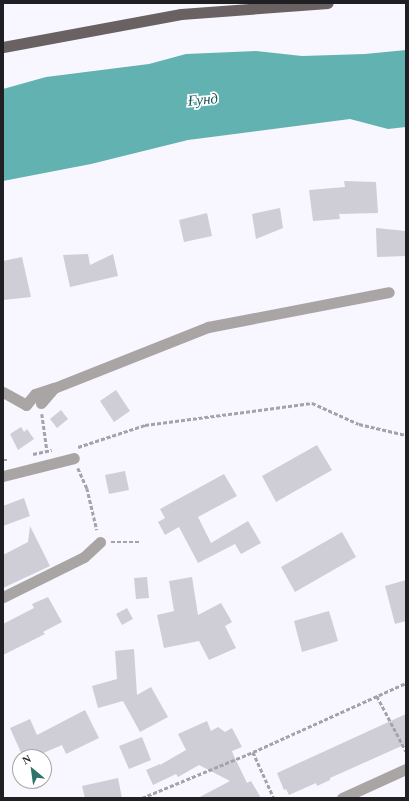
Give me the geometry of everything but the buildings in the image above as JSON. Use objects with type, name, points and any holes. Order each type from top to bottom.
[{"type":"main road","points":[[3,47],[182,14],[328,3]]},
{"type":"street","points":[[3,392],[26,404],[35,394],[54,388],[208,327],[389,292]]},
{"type":"street","points":[[41,404],[54,388]]},
{"type":"street","points":[[3,476],[74,458]]},
{"type":"street","points":[[3,597],[84,557],[100,542]]},
{"type":"street","points":[[342,798],[406,769]]},
{"type":"path","points":[[140,542],[100,542],[87,488],[70,449],[145,425],[312,403],[359,424],[406,435]]},
{"type":"path","points":[[41,404],[47,450]]},
{"type":"path","points":[[26,456],[47,450],[54,450]]},
{"type":"path","points":[[3,460],[12,460]]},
{"type":"path","points":[[142,798],[253,752],[406,683]]},
{"type":"path","points":[[377,696],[406,751]]},
{"type":"path","points":[[253,752],[274,798]]},
{"type":"water","name":"Ғунд","points":[[406,50],[406,127],[388,129],[350,119],[188,140],[91,164],[3,181],[3,89],[46,77],[149,64],[186,54],[256,51],[302,56],[365,54]]}]
